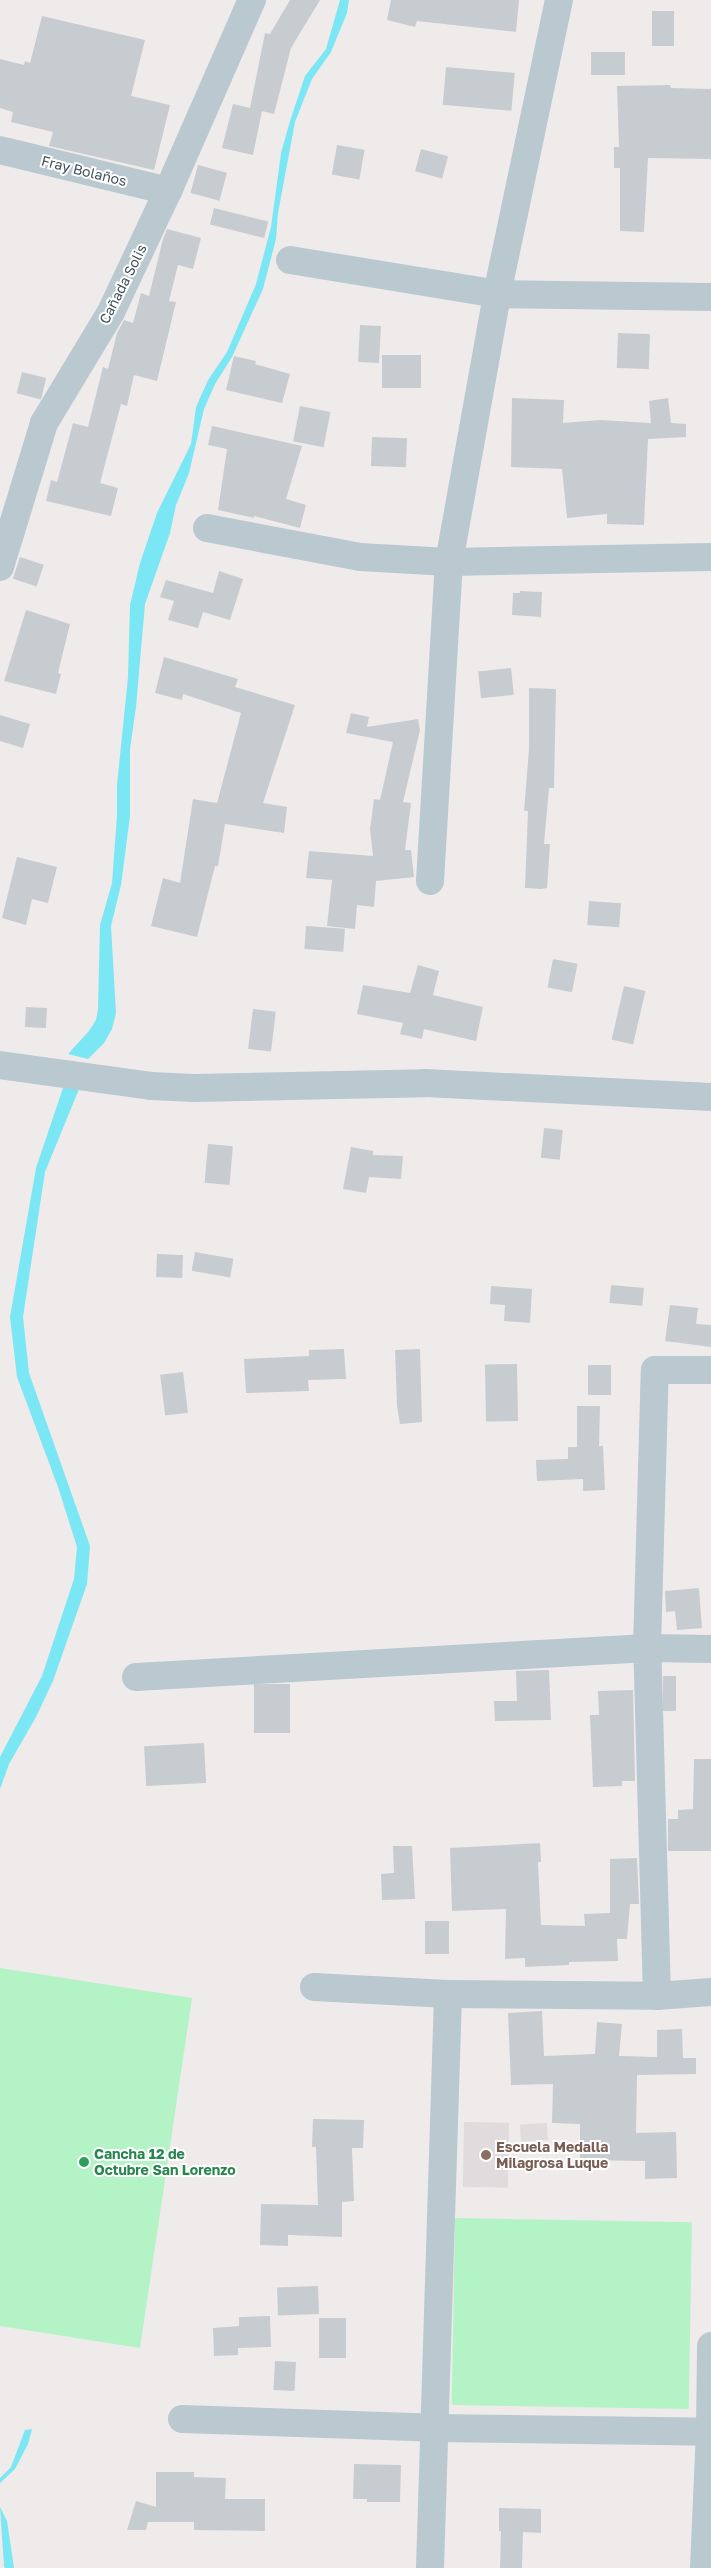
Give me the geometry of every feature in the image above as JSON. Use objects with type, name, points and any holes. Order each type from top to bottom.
[{"type":"street","name":"Cañada Solis","points":[[0,567],[44,423],[111,312],[168,191],[252,0]]},
{"type":"street","points":[[430,881],[449,562],[497,294],[559,0]]},
{"type":"street","name":"Fray Bolaños","points":[[0,150],[168,191]]},
{"type":"street","points":[[290,260],[497,294],[711,297]]},
{"type":"street","points":[[207,528],[360,557],[449,562],[711,557]]},
{"type":"street","points":[[0,1064],[151,1086],[194,1088],[425,1082],[711,1098]]},
{"type":"street","points":[[657,1996],[647,1648],[655,1370],[711,1370]]},
{"type":"street","points":[[136,1677],[647,1648],[711,1649]]},
{"type":"street","points":[[314,1987],[448,1994],[657,1996],[711,1992]]},
{"type":"street","points":[[430,2568],[448,1994]]},
{"type":"street","points":[[704,2568],[711,2432],[711,2346]]},
{"type":"street","points":[[182,2420],[434,2428],[711,2432]]},
{"type":"shaded area","name":"Escuela Medalla Milagrosa Luque","points":[[464,2122],[509,2123],[508,2188],[463,2187]]},
{"type":"shaded area","points":[[547,2123],[548,2140],[521,2141],[520,2124]]},
{"type":"green space","name":"Cancha 12 de Octubre San Lorenzo","points":[[0,1968],[192,1998],[140,2348],[0,2326]]},
{"type":"green space","points":[[455,2218],[692,2222],[689,2409],[452,2405]]},
{"type":"water","points":[[340,0],[349,0],[347,13],[331,52],[312,79],[295,122],[278,213],[276,239],[263,289],[232,357],[215,384],[204,409],[189,473],[176,505],[170,533],[145,604],[136,707],[130,749],[130,816],[121,885],[111,926],[116,1013],[112,1029],[104,1043],[88,1059],[68,1054],[89,1031],[96,1020],[98,1010],[100,925],[112,883],[117,816],[117,785],[128,677],[130,605],[140,563],[157,513],[191,444],[196,407],[208,380],[227,352],[256,284],[271,227],[281,153],[290,121],[305,76],[326,49]]},
{"type":"water","points":[[64,1085],[79,1089],[45,1172],[23,1317],[29,1373],[90,1546],[87,1584],[53,1681],[36,1717],[9,1764],[0,1789],[0,1757],[42,1676],[74,1579],[77,1547],[58,1487],[17,1377],[10,1317],[36,1168]]},
{"type":"water","points":[[32,2429],[28,2444],[15,2469],[0,2483],[0,2478],[11,2467],[25,2430]]},
{"type":"water","points":[[0,2507],[7,2521],[14,2568],[5,2568],[4,2566]]},
{"type":"building","points":[[290,0],[320,0],[291,48],[274,114],[262,111],[253,155],[222,148],[233,104],[250,108],[265,33],[270,34]]},
{"type":"building","points":[[391,0],[519,0],[516,32],[417,21],[415,27],[387,20]]},
{"type":"building","points":[[652,11],[674,11],[674,46],[652,46]]},
{"type":"building","points":[[42,16],[145,40],[131,96],[170,105],[154,170],[49,146],[53,132],[11,122],[13,112],[0,108],[0,59],[24,65],[25,61],[30,63]]},
{"type":"building","points":[[591,52],[625,52],[625,75],[591,75]]},
{"type":"building","points":[[446,67],[515,73],[511,111],[443,105]]},
{"type":"building","points":[[670,85],[671,88],[711,89],[711,159],[648,158],[644,232],[620,231],[620,168],[614,168],[614,147],[619,147],[617,86]]},
{"type":"building","points":[[337,145],[365,150],[359,179],[332,175]]},
{"type":"building","points":[[421,149],[448,156],[442,178],[415,171]]},
{"type":"building","points":[[198,165],[227,173],[219,201],[190,193]]},
{"type":"building","points":[[214,208],[268,222],[264,238],[210,224]]},
{"type":"building","points":[[167,229],[201,238],[193,269],[178,265],[169,301],[176,302],[157,381],[134,375],[127,406],[121,404],[100,483],[118,488],[111,516],[46,501],[51,480],[57,482],[73,423],[88,427],[103,367],[108,369],[117,333],[124,320],[133,323],[141,293],[149,296]]},
{"type":"building","points":[[360,325],[381,326],[379,363],[358,362]]},
{"type":"building","points":[[618,333],[650,334],[649,369],[617,368]]},
{"type":"building","points":[[382,355],[421,355],[421,388],[382,388]]},
{"type":"building","points":[[234,356],[256,361],[255,364],[290,374],[282,403],[226,390]]},
{"type":"building","points":[[22,372],[46,378],[41,399],[17,393]]},
{"type":"building","points":[[512,398],[564,400],[563,423],[600,420],[651,423],[649,401],[668,398],[671,423],[686,424],[686,437],[648,439],[644,525],[607,524],[607,514],[567,518],[562,469],[511,467]]},
{"type":"building","points":[[300,406],[330,412],[324,447],[293,441]]},
{"type":"building","points":[[212,426],[302,446],[286,499],[306,505],[300,528],[254,516],[254,518],[218,510],[227,449],[208,445]]},
{"type":"building","points":[[372,437],[407,438],[406,467],[371,466]]},
{"type":"building","points":[[20,557],[44,565],[37,587],[13,579]]},
{"type":"building","points":[[219,571],[243,579],[230,620],[203,612],[198,628],[168,620],[174,601],[160,597],[166,580],[213,593]]},
{"type":"building","points":[[520,591],[542,592],[541,617],[512,615],[513,593],[520,593]]},
{"type":"building","points":[[26,610],[70,624],[58,673],[61,674],[56,694],[4,681]]},
{"type":"building","points":[[164,657],[238,679],[235,687],[295,705],[263,803],[287,807],[284,833],[225,824],[218,866],[215,866],[197,937],[151,926],[163,878],[180,883],[193,799],[217,803],[241,713],[183,694],[182,700],[155,693]]},
{"type":"building","points":[[511,668],[514,695],[481,698],[478,671]]},
{"type":"building","points":[[529,688],[556,689],[554,788],[549,788],[544,844],[550,844],[547,888],[541,889],[525,888],[528,811],[524,811],[529,749]]},
{"type":"building","points":[[351,713],[369,717],[367,727],[418,719],[420,730],[403,802],[411,803],[405,850],[411,850],[414,877],[376,881],[374,907],[357,905],[355,929],[327,926],[332,880],[306,878],[309,851],[373,856],[370,829],[374,799],[380,800],[393,742],[346,733]]},
{"type":"building","points":[[0,715],[30,724],[23,748],[0,741]]},
{"type":"building","points":[[17,857],[57,867],[48,903],[32,899],[26,925],[2,918]]},
{"type":"building","points":[[589,901],[621,903],[619,927],[587,925]]},
{"type":"building","points":[[306,926],[345,929],[343,952],[304,949]]},
{"type":"building","points":[[553,959],[578,964],[572,992],[547,987]]},
{"type":"building","points":[[418,965],[439,971],[433,995],[483,1007],[476,1041],[424,1029],[422,1039],[400,1034],[403,1023],[357,1014],[363,985],[410,993]]},
{"type":"building","points":[[624,986],[645,991],[633,1045],[612,1040]]},
{"type":"building","points":[[26,1007],[47,1008],[46,1028],[25,1027]]},
{"type":"building","points":[[253,1009],[276,1012],[271,1052],[248,1049]]},
{"type":"building","points":[[544,1128],[563,1130],[560,1160],[541,1158]]},
{"type":"building","points":[[208,1144],[233,1146],[230,1185],[205,1183]]},
{"type":"building","points":[[351,1147],[373,1151],[373,1155],[403,1156],[401,1179],[369,1177],[366,1193],[343,1189]]},
{"type":"building","points":[[195,1252],[233,1259],[230,1277],[192,1271]]},
{"type":"building","points":[[157,1254],[183,1255],[182,1278],[156,1277]]},
{"type":"building","points":[[611,1285],[644,1288],[642,1306],[609,1303]]},
{"type":"building","points":[[491,1286],[532,1289],[530,1323],[504,1321],[505,1305],[490,1304]]},
{"type":"building","points":[[670,1305],[698,1308],[696,1324],[711,1325],[711,1347],[665,1341]]},
{"type":"building","points":[[344,1349],[346,1379],[308,1380],[309,1391],[246,1393],[244,1359],[309,1356],[309,1350]]},
{"type":"building","points":[[420,1349],[422,1422],[400,1424],[397,1406],[395,1350]]},
{"type":"building","points":[[517,1364],[518,1421],[486,1422],[485,1365]]},
{"type":"building","points":[[588,1365],[611,1365],[611,1395],[588,1395]]},
{"type":"building","points":[[183,1372],[188,1413],[165,1415],[160,1375]]},
{"type":"building","points":[[577,1406],[600,1406],[599,1446],[603,1446],[605,1490],[583,1491],[583,1479],[537,1481],[536,1460],[568,1459],[568,1447],[577,1447]]},
{"type":"building","points":[[699,1588],[702,1628],[677,1630],[675,1611],[666,1612],[665,1591]]},
{"type":"building","points":[[549,1670],[551,1720],[495,1721],[494,1701],[517,1701],[516,1671]]},
{"type":"building","points":[[663,1676],[676,1676],[676,1711],[663,1711]]},
{"type":"building","points":[[254,1684],[290,1684],[290,1733],[254,1733]]},
{"type":"building","points":[[633,1690],[635,1781],[622,1781],[622,1786],[593,1787],[590,1715],[599,1715],[598,1691]]},
{"type":"building","points":[[204,1743],[206,1783],[146,1786],[144,1746]]},
{"type":"building","points":[[694,1759],[711,1759],[711,1851],[668,1851],[668,1819],[678,1819],[678,1810],[693,1809]]},
{"type":"building","points":[[540,1843],[541,1862],[538,1862],[541,1925],[585,1926],[584,1914],[610,1913],[610,1859],[637,1858],[639,1904],[630,1904],[627,1939],[617,1939],[618,1961],[569,1962],[569,1965],[525,1967],[525,1958],[505,1959],[506,1909],[452,1911],[450,1848]]},
{"type":"building","points":[[393,1846],[412,1846],[415,1899],[382,1900],[381,1874],[394,1873]]},
{"type":"building","points":[[425,1921],[449,1921],[449,1954],[425,1954]]},
{"type":"building","points":[[542,2011],[544,2056],[595,2054],[597,2022],[622,2024],[619,2056],[657,2057],[657,2030],[682,2029],[683,2058],[696,2058],[696,2074],[637,2075],[636,2133],[676,2132],[677,2178],[645,2179],[645,2161],[580,2160],[580,2124],[552,2123],[553,2084],[511,2085],[508,2013]]},
{"type":"building","points":[[313,2119],[364,2120],[363,2148],[352,2148],[354,2201],[342,2202],[342,2237],[288,2235],[288,2246],[260,2245],[261,2204],[318,2205],[316,2147],[312,2147]]},
{"type":"building","points":[[318,2286],[319,2314],[278,2315],[277,2287]]},
{"type":"building","points":[[270,2316],[271,2347],[238,2348],[238,2355],[214,2356],[213,2328],[239,2326],[239,2317]]},
{"type":"building","points":[[319,2318],[346,2318],[346,2358],[319,2358]]},
{"type":"building","points":[[275,2361],[296,2362],[294,2391],[273,2390]]},
{"type":"building","points":[[354,2464],[401,2465],[400,2502],[367,2502],[367,2499],[353,2499]]},
{"type":"building","points":[[156,2472],[194,2472],[194,2477],[226,2478],[225,2499],[265,2499],[265,2531],[194,2530],[194,2522],[148,2522],[146,2530],[127,2530],[136,2501],[156,2507]]},
{"type":"building","points":[[499,2508],[541,2509],[541,2533],[523,2532],[522,2568],[500,2568],[501,2531],[499,2531]]},
{"type":"place","name":"Escuela Medalla Milagrosa Luque","points":[[486,2155]]},
{"type":"place","name":"Cancha 12 de Octubre San Lorenzo","points":[[84,2162]]}]
